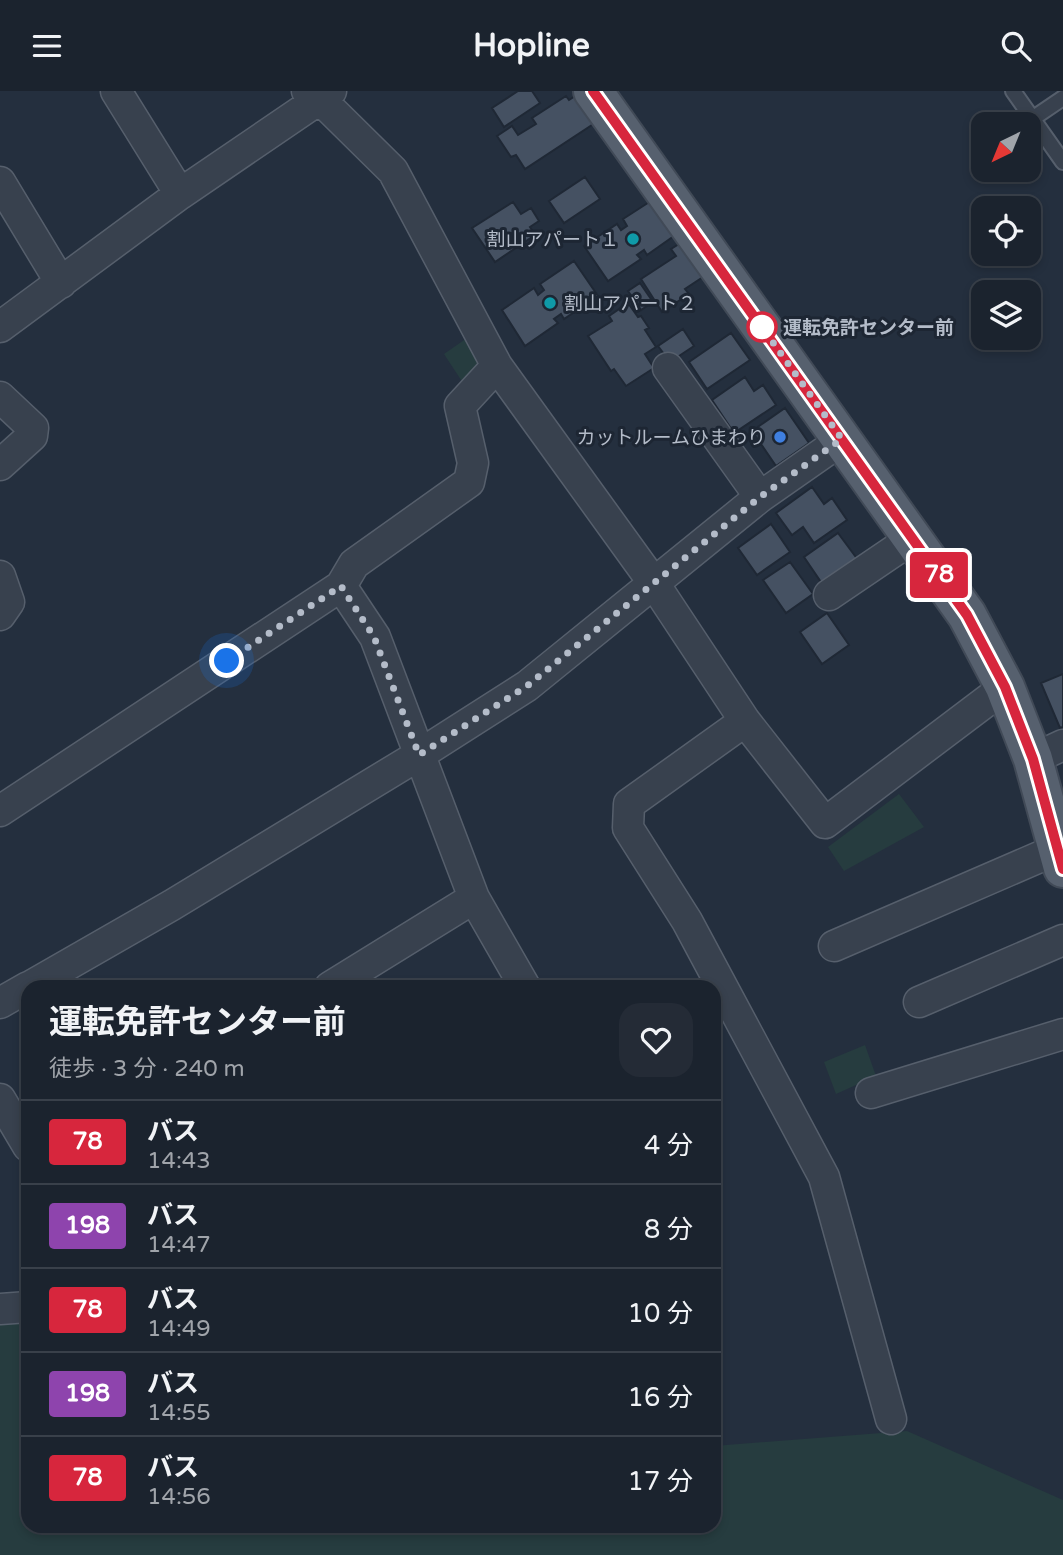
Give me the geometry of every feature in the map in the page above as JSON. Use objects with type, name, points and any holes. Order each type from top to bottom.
[{"type":"main road","points":[[593,91],[967,615],[1005,687],[1048,752],[1060,859]]},
{"type":"street","points":[[116,91],[180,194]]},
{"type":"street","points":[[0,327],[320,94],[393,171],[496,366],[653,582],[745,721],[825,823],[1005,687]]},
{"type":"street","points":[[0,182],[61,283]]},
{"type":"street","points":[[0,811],[341,586],[354,564],[469,482],[473,463],[460,406],[496,366]]},
{"type":"street","points":[[668,368],[760,497]]},
{"type":"street","points":[[0,397],[33,428],[32,436],[0,465]]},
{"type":"street","points":[[40,980],[172,905],[527,686],[760,497],[842,439]]},
{"type":"street","points":[[829,596],[913,538]]},
{"type":"street","points":[[0,576],[9,602],[0,615]]},
{"type":"street","points":[[341,586],[374,637],[474,898],[521,980]]},
{"type":"street","points":[[719,980],[687,921],[628,828],[629,804],[745,721]]},
{"type":"street","points":[[834,946],[1060,859]]},
{"type":"street","points":[[341,980],[474,898]]},
{"type":"street","points":[[919,1002],[1063,940]]},
{"type":"street","points":[[721,985],[824,1177],[891,1419]]},
{"type":"street","points":[[0,1003],[21,991]]},
{"type":"street","points":[[870,1093],[1063,1034]]},
{"type":"street","points":[[1,1104],[21,1135]]},
{"type":"street","points":[[0,1309],[21,1308]]},
{"type":"lane","points":[[1013,91],[1027,112]]},
{"type":"lane","points":[[1041,113],[1063,98]]},
{"type":"lane","points":[[1041,131],[1063,162]]},
{"type":"green space","points":[[467,338],[486,368],[463,383],[444,354]]},
{"type":"green space","points":[[899,794],[924,827],[844,871],[828,847]]},
{"type":"green space","points":[[865,1045],[876,1076],[836,1094],[824,1062]]},
{"type":"green space","points":[[21,1314],[21,1533],[721,1533],[721,1445],[907,1431],[1063,1500],[1063,1555],[0,1555],[0,1316]]},
{"type":"building","points":[[518,91],[532,91],[540,103],[504,127],[492,108]]},
{"type":"building","points":[[583,91],[601,119],[525,169],[516,155],[511,157],[497,136],[512,126],[518,135],[536,124],[532,118],[566,96],[569,100]]},
{"type":"building","points":[[585,177],[600,199],[564,223],[549,201]]},
{"type":"building","name":"割山アパート１","points":[[657,197],[681,231],[647,255],[644,250],[637,255],[641,259],[608,281],[584,246],[617,224],[621,230],[627,226],[623,219]]},
{"type":"building","points":[[513,202],[521,214],[531,208],[539,221],[530,227],[535,235],[495,262],[472,228]]},
{"type":"building","points":[[687,239],[709,273],[685,289],[689,294],[662,312],[641,279],[676,256],[671,249]]},
{"type":"building","name":"割山アパート２","points":[[574,261],[598,296],[564,319],[561,314],[554,319],[558,323],[525,346],[502,310],[534,288],[538,295],[544,290],[540,284]]},
{"type":"building","points":[[640,283],[653,302],[641,310],[628,291]]},
{"type":"building","points":[[628,303],[649,328],[645,330],[656,347],[645,354],[654,368],[626,386],[614,369],[611,371],[588,336],[612,321],[609,316]]},
{"type":"building","points":[[683,329],[694,346],[670,362],[658,346]]},
{"type":"building","points":[[731,333],[750,360],[707,389],[689,362]]},
{"type":"building","points":[[745,377],[754,391],[763,385],[776,405],[734,433],[712,400]]},
{"type":"building","name":"カットルームひまわり","points":[[785,408],[809,443],[776,466],[752,431]]},
{"type":"building","points":[[812,487],[824,504],[832,498],[847,520],[814,543],[803,527],[792,535],[776,513]]},
{"type":"building","points":[[771,524],[790,552],[757,575],[738,548]]},
{"type":"building","points":[[838,533],[858,560],[823,585],[804,557]]},
{"type":"building","points":[[790,562],[813,594],[786,613],[763,580]]},
{"type":"building","points":[[827,613],[849,645],[822,664],[800,632]]},
{"type":"building","points":[[1063,674],[1063,727],[1060,728],[1041,683]]},
{"type":"bus line","name":"78","points":[[593,91],[967,615],[1005,687],[1033,759],[1063,869]]},
{"type":"place","name":"割山アパート１","points":[[633,239]]},
{"type":"place","name":"割山アパート２","points":[[550,303]]},
{"type":"place","name":"運転免許センター前","points":[[762,327]]},
{"type":"place","name":"カットルームひまわり","points":[[780,437]]},
{"type":"route","points":[[227,661],[341,586],[374,637],[419,755],[527,686],[760,497],[842,439],[762,327]]}]
